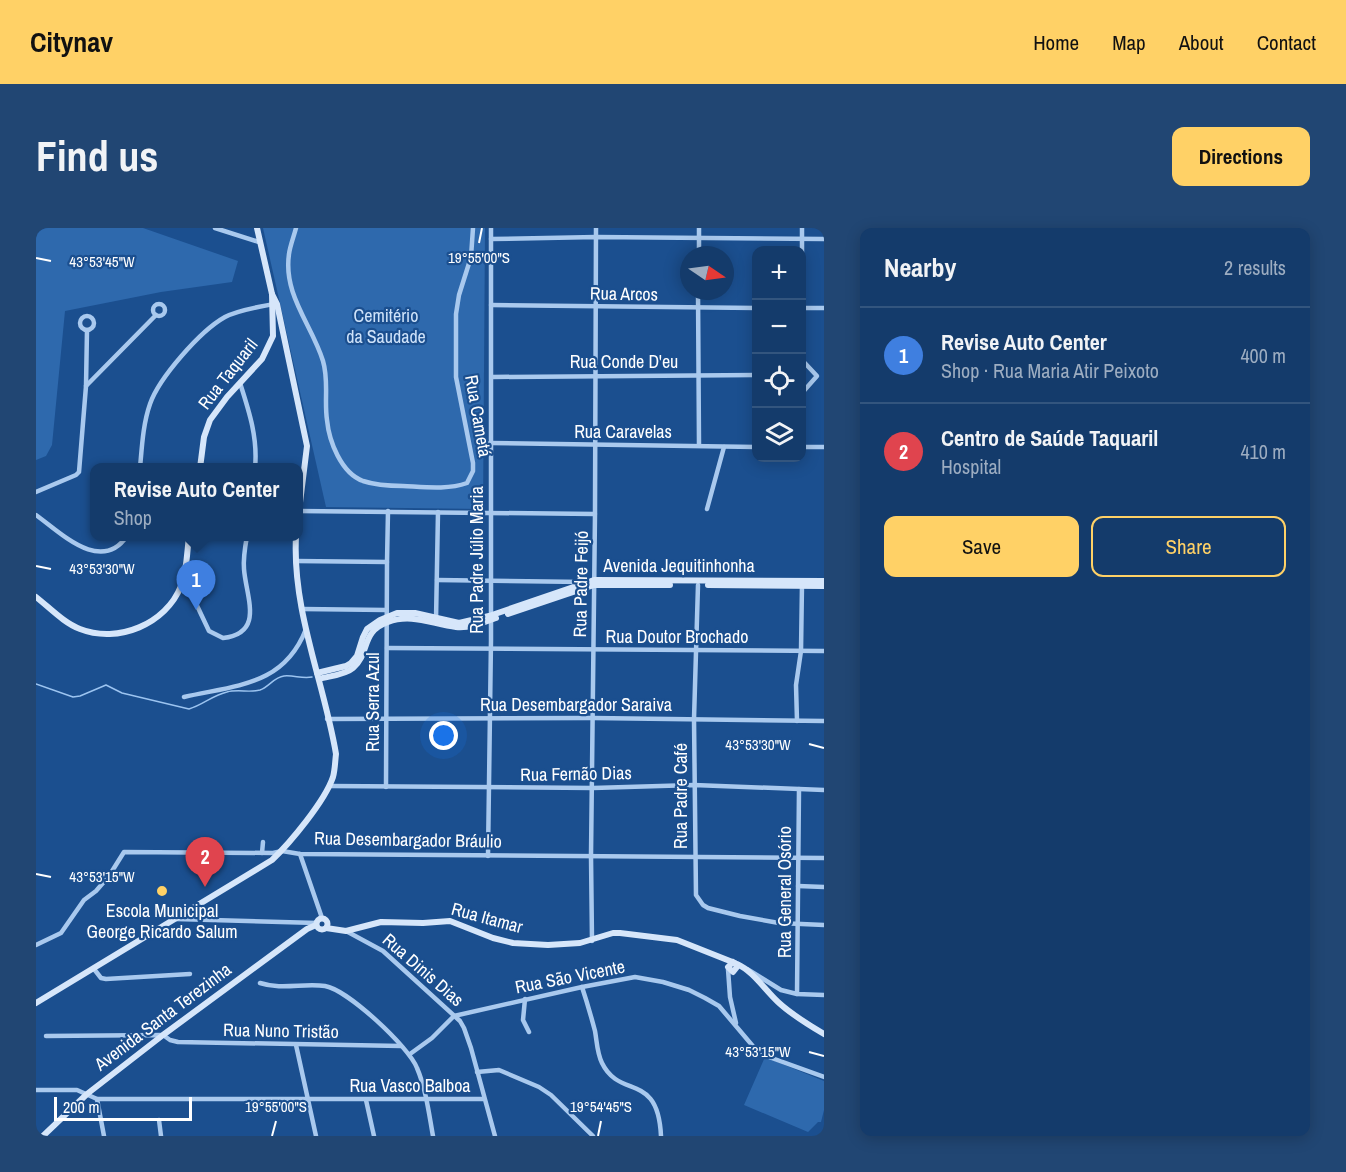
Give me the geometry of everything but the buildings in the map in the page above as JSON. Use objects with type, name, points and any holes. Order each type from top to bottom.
[{"type":"street","points":[[215,228],[260,242]]},
{"type":"street","name":"Rua Taquaril","points":[[201,463],[204,438],[210,420],[227,397],[262,359],[273,336],[274,304],[257,228]]},
{"type":"street","name":"Rua Cametá","points":[[296,228],[288,254],[289,279],[294,299],[323,362],[328,386],[327,420],[334,448],[348,471],[362,481],[392,486],[426,487],[459,486],[467,483],[472,471],[470,441],[456,377],[455,337],[459,295],[471,257],[473,228]]},
{"type":"street","name":"Rua Padre Júlio Maria","points":[[488,856],[491,228]]},
{"type":"street","name":"Rua Padre Feijó","points":[[592,941],[596,228]]},
{"type":"street","points":[[699,228],[699,246]]},
{"type":"street","points":[[802,228],[802,246]]},
{"type":"street","points":[[491,239],[596,237],[824,239]]},
{"type":"street","points":[[698,300],[699,445]]},
{"type":"street","points":[[141,463],[146,416],[154,393],[162,380],[194,344],[221,320],[233,314],[274,304],[308,446],[303,478]]},
{"type":"street","name":"Rua Arcos","points":[[491,305],[752,308]]},
{"type":"street","points":[[806,308],[824,308]]},
{"type":"street","points":[[86,386],[156,315]]},
{"type":"street","points":[[36,494],[79,472],[86,386],[87,330]]},
{"type":"street","points":[[806,365],[817,376],[824,376]]},
{"type":"street","name":"Rua Conde D'eu","points":[[492,377],[752,375]]},
{"type":"street","points":[[806,388],[817,376]]},
{"type":"street","points":[[240,383],[252,426],[255,463]]},
{"type":"street","name":"Rua Caravelas","points":[[490,443],[752,447]]},
{"type":"street","points":[[707,509],[724,447]]},
{"type":"street","points":[[806,447],[824,447]]},
{"type":"street","points":[[303,511],[595,514]]},
{"type":"street","name":"Rua Serra Azul","points":[[386,787],[388,511]]},
{"type":"street","points":[[436,620],[438,512]]},
{"type":"street","points":[[36,515],[89,551],[108,551],[123,541]]},
{"type":"street","points":[[36,597],[67,622],[80,629],[102,634],[120,633],[138,628],[157,617],[177,594],[183,576],[188,541]]},
{"type":"street","points":[[183,576],[209,631],[223,638],[242,630],[248,625],[251,612],[244,568],[247,541]]},
{"type":"street","points":[[36,1003],[267,863],[282,851],[308,819],[329,786],[336,754],[302,609],[296,541]]},
{"type":"street","points":[[296,561],[387,562]]},
{"type":"street","points":[[437,580],[490,581],[565,588]]},
{"type":"street","name":"Avenida Jequitinhonha","points":[[802,584],[824,581]]},
{"type":"street","name":"Avenida Jequitinhonha","points":[[593,582],[699,585],[767,583]]},
{"type":"street","name":"Avenida Jequitinhonha","points":[[387,616],[403,613],[459,623],[490,618],[565,588],[593,582],[767,583],[824,586]]},
{"type":"street","points":[[797,721],[796,685],[801,651],[802,584]]},
{"type":"street","name":"Rua Padre Café","points":[[699,585],[694,719],[695,891],[698,898],[708,908],[778,923],[798,924]]},
{"type":"street","points":[[302,609],[387,616]]},
{"type":"street","points":[[318,676],[351,663],[358,653],[365,632],[387,616]]},
{"type":"street","points":[[184,697],[255,681],[273,673],[289,659],[306,629]]},
{"type":"street","name":"Rua Doutor Brochado","points":[[387,648],[824,651]]},
{"type":"street","name":"Rua Desembargador Saraiva","points":[[327,719],[592,718],[824,721]]},
{"type":"street","name":"Rua Fernão Dias","points":[[329,786],[593,788],[694,785],[824,790]]},
{"type":"street","name":"Rua General Osório","points":[[797,994],[799,789]]},
{"type":"street","points":[[262,842],[262,853]]},
{"type":"street","name":"Rua Desembargador Bráulio","points":[[36,945],[61,933],[84,900],[105,881],[124,852],[262,853],[282,851],[300,854],[824,858]]},
{"type":"street","points":[[300,854],[318,924]]},
{"type":"street","points":[[798,886],[824,887]]},
{"type":"street","points":[[173,919],[318,924],[326,920],[327,926]]},
{"type":"street","name":"Rua Itamar","points":[[351,932],[381,922],[450,921],[479,934],[513,943],[558,945],[592,941],[613,933],[676,939],[719,955],[732,967],[758,977]]},
{"type":"street","name":"Rua Dinis Dias","points":[[318,924],[322,930],[327,926],[351,932],[383,951],[454,1016],[464,1028],[495,1136]]},
{"type":"street","name":"Avenida Santa Terezinha","points":[[43,1136],[87,1094],[163,1035],[307,929],[318,924]]},
{"type":"street","points":[[798,924],[824,926]]},
{"type":"street","points":[[732,967],[728,982],[737,1027]]},
{"type":"street","name":"Rua Itamar","points":[[732,967],[745,968],[781,990],[797,994],[824,995]]},
{"type":"street","points":[[94,969],[101,978],[106,979],[190,974]]},
{"type":"street","name":"Rua São Vicente","points":[[454,1016],[634,977],[663,982],[689,990],[719,1006],[757,1051],[824,1077]]},
{"type":"street","points":[[758,977],[799,1020],[824,1034]]},
{"type":"street","points":[[260,983],[330,987],[355,1002],[410,1054],[417,1068],[426,1099],[433,1136]]},
{"type":"street","points":[[582,987],[602,1064],[614,1078],[642,1090],[650,1097],[657,1107],[661,1136]]},
{"type":"street","points":[[525,999],[523,1020],[529,1032]]},
{"type":"street","points":[[410,1054],[432,1038],[454,1016]]},
{"type":"street","name":"Rua Nuno Tristão","points":[[46,1036],[163,1035],[178,1042],[402,1046]]},
{"type":"street","points":[[296,1045],[316,1136]]},
{"type":"street","points":[[477,1072],[499,1070],[539,1087],[551,1095],[593,1136]]},
{"type":"street","name":"Rua Vasco Balboa","points":[[36,1090],[77,1090],[97,1099],[483,1099]]},
{"type":"street","points":[[97,1099],[104,1136]]},
{"type":"street","points":[[366,1100],[374,1136]]},
{"type":"street","points":[[159,1120],[161,1136]]},
{"type":"green space","points":[[36,228],[143,228],[238,261],[232,282],[161,292],[65,311],[52,445],[46,456],[36,460]]},
{"type":"green space","name":"Cemitério da Saudade","points":[[263,228],[485,228],[483,509],[326,507]]},
{"type":"green space","points":[[765,1057],[824,1081],[824,1110],[821,1122],[818,1122],[808,1132],[744,1105]]},
{"type":"waterway","points":[[36,684],[73,697],[106,685],[122,693],[189,709],[227,692],[260,690],[280,677],[312,677]]},
{"type":"place","name":"Revise Auto Center","points":[[196,610]]},
{"type":"place","name":"Centro de Saúde Taquaril","points":[[205,887]]},
{"type":"place","name":"Escola Municipal George Ricardo Salum","points":[[162,891]]}]
